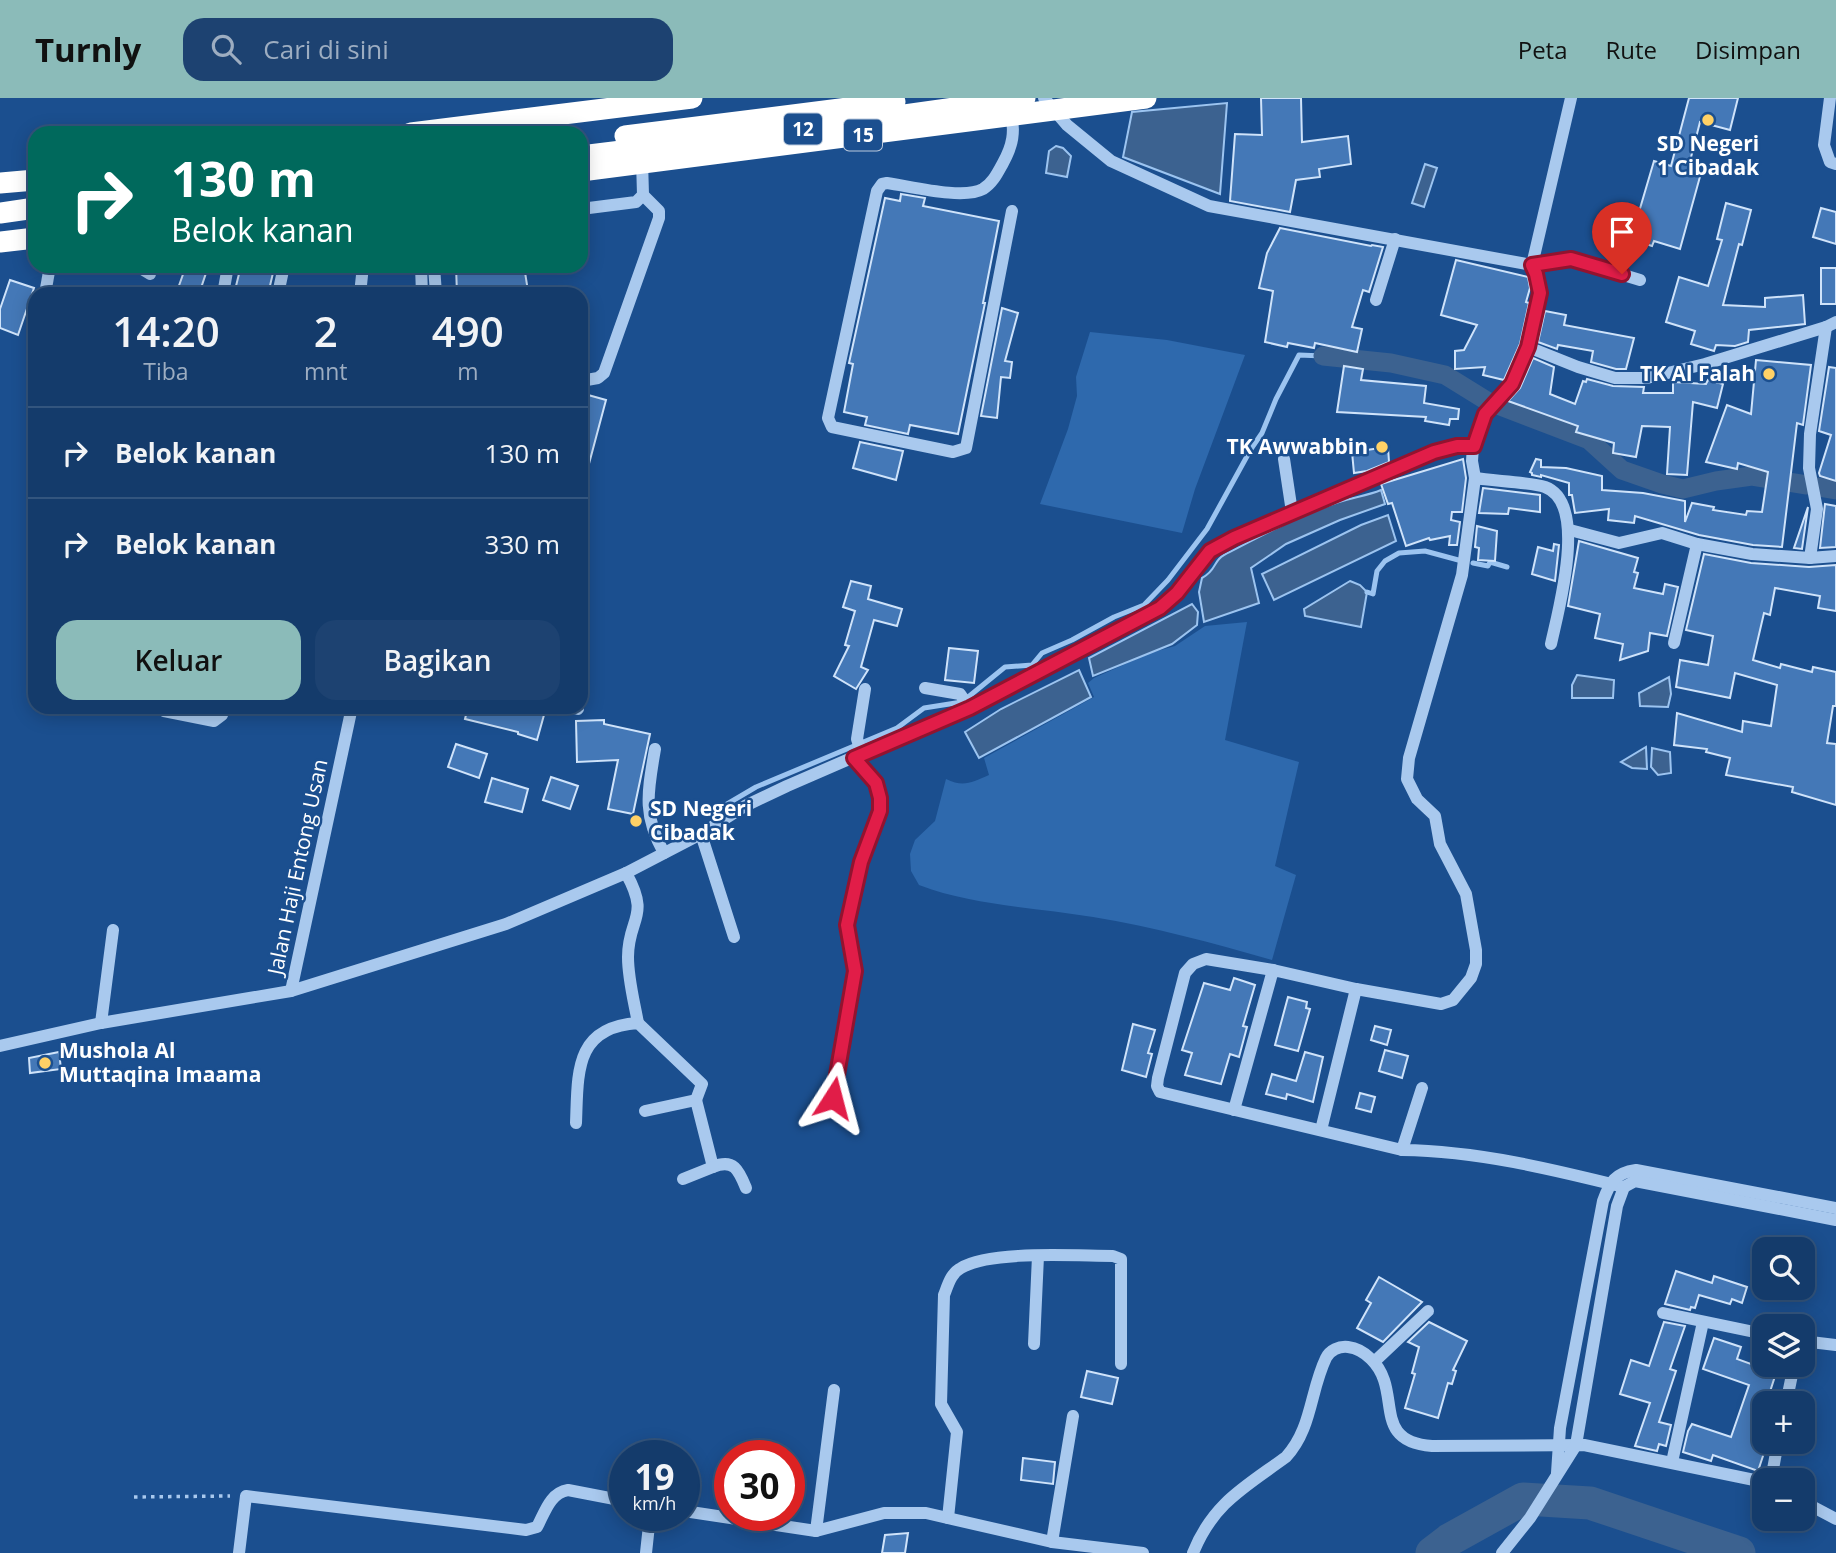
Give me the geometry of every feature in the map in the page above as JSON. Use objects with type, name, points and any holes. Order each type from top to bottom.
[{"type":"highway","points":[[466,126],[692,98]]},
{"type":"highway","name":"15","points":[[588,141],[931,98]]},
{"type":"highway","name":"15","points":[[588,171],[1146,98]]},
{"type":"highway","name":"12","points":[[588,155],[847,124],[1017,99]]},
{"type":"highway","points":[[0,183],[28,181]]},
{"type":"highway","points":[[0,213],[28,209]]},
{"type":"highway","points":[[0,229],[28,226]]},
{"type":"highway","points":[[0,242],[28,239]]},
{"type":"street","points":[[1044,98],[1067,125],[1111,161],[1209,206],[1532,265],[1571,259],[1640,280]]},
{"type":"street","points":[[1571,98],[1532,265],[1540,293],[1528,347],[1512,384],[1485,414],[1474,446],[1472,461],[1475,478],[1462,575],[1409,758],[1408,779],[1417,799],[1435,816],[1441,847],[1466,894],[1476,950],[1476,964],[1471,978],[1452,1000],[1441,1004],[1206,959],[1193,964],[1185,973],[1157,1086],[1160,1092],[1168,1096],[1402,1150],[1483,1155],[1624,1187]]},
{"type":"street","points":[[1830,98],[1824,145],[1830,162],[1836,164]]},
{"type":"street","points":[[1012,211],[966,448],[953,452],[832,426],[828,418],[877,191],[882,184],[963,193],[983,189],[998,174],[1014,139],[1017,99]]},
{"type":"street","points":[[588,380],[598,378],[604,373],[659,218],[659,211],[643,195],[641,149]]},
{"type":"street","points":[[588,208],[636,202],[643,195]]},
{"type":"street","points":[[1376,300],[1395,239]]},
{"type":"street","points":[[1528,347],[1615,378],[1647,378],[1705,364],[1831,324],[1810,434],[1809,468],[1817,509],[1810,558]]},
{"type":"street","points":[[291,991],[506,924],[626,873],[701,834],[745,806],[1160,608],[1177,593],[1210,551],[1292,512],[1434,452],[1457,446],[1474,446]]},
{"type":"street","points":[[1283,459],[1292,512]]},
{"type":"street","points":[[1475,478],[1546,487],[1560,498],[1570,530],[1562,592],[1551,644]]},
{"type":"street","points":[[1570,530],[1619,543],[1662,533],[1697,544],[1752,554],[1810,558],[1836,556]]},
{"type":"street","points":[[1674,643],[1697,544]]},
{"type":"street","points":[[925,688],[965,701]]},
{"type":"street","points":[[843,1109],[835,1104],[833,1098],[855,971],[847,925],[861,862],[880,811],[876,783],[858,750],[865,689]]},
{"type":"street","points":[[179,714],[214,721],[222,714]]},
{"type":"street","name":"Jalan Haji Entong Usan","points":[[0,1046],[101,1023],[291,991],[350,714]]},
{"type":"street","points":[[655,749],[647,799],[650,820],[664,853]]},
{"type":"street","points":[[701,834],[734,937]]},
{"type":"street","points":[[626,873],[639,903],[628,952],[638,1023],[702,1084],[696,1100],[713,1167]]},
{"type":"street","points":[[101,1023],[113,930]]},
{"type":"street","points":[[1234,1110],[1273,970]]},
{"type":"street","points":[[1321,1130],[1356,989]]},
{"type":"street","points":[[576,1123],[578,1073],[580,1059],[586,1049],[606,1030],[619,1024],[638,1023]]},
{"type":"street","points":[[1402,1150],[1422,1088]]},
{"type":"street","points":[[645,1111],[696,1100]]},
{"type":"street","points":[[683,1179],[723,1163],[729,1164],[741,1174],[746,1188]]},
{"type":"street","points":[[1554,1481],[1558,1444],[1603,1201],[1609,1183],[1625,1172],[1636,1170],[1836,1208]]},
{"type":"street","points":[[1502,1553],[1531,1518],[1576,1445],[1617,1206],[1624,1187],[1635,1181],[1836,1220]]},
{"type":"street","points":[[1034,1345],[1038,1256]]},
{"type":"street","points":[[948,1518],[957,1432],[941,1404],[944,1295],[950,1279],[958,1269],[982,1259],[1113,1256],[1121,1259],[1121,1364]]},
{"type":"street","points":[[1374,1362],[1429,1311]]},
{"type":"street","points":[[1663,1313],[1752,1332]]},
{"type":"street","points":[[1672,1462],[1703,1322]]},
{"type":"street","points":[[1815,1343],[1836,1345]]},
{"type":"street","points":[[1193,1553],[1200,1536],[1217,1510],[1294,1448],[1305,1428],[1326,1358],[1337,1348],[1353,1348],[1374,1362],[1386,1386],[1395,1430],[1410,1442],[1432,1446],[1576,1445],[1752,1479]]},
{"type":"street","points":[[816,1531],[834,1390]]},
{"type":"street","points":[[1052,1542],[1073,1416]]},
{"type":"street","points":[[239,1553],[246,1496],[526,1530],[537,1527],[553,1497],[559,1492],[568,1490],[609,1497]]},
{"type":"street","points":[[1815,1508],[1836,1519]]},
{"type":"street","points":[[700,1513],[816,1531],[884,1513],[904,1511],[948,1518],[1052,1542],[1143,1553]]},
{"type":"street","points":[[646,1553],[648,1531]]},
{"type":"path","points":[[134,1497],[246,1496]]},
{"type":"shaded area","points":[[1227,103],[1220,194],[1123,157],[1132,112]]},
{"type":"shaded area","points":[[1056,146],[1063,148],[1071,156],[1067,177],[1046,173],[1049,151]]},
{"type":"shaded area","points":[[1425,164],[1437,168],[1424,207],[1412,203]]},
{"type":"shaded area","points":[[1090,332],[1167,340],[1245,355],[1195,489],[1182,533],[1040,504],[1068,429],[1077,396],[1076,377]]},
{"type":"shaded area","points":[[1381,490],[1385,504],[1286,544],[1251,568],[1259,603],[1204,622],[1199,592],[1202,578],[1221,557],[1309,513]]},
{"type":"shaded area","points":[[1388,515],[1396,541],[1274,600],[1262,574],[1361,525]]},
{"type":"shaded area","points":[[1350,581],[1367,592],[1361,627],[1305,616],[1304,609]]},
{"type":"shaded area","points":[[1192,604],[1198,612],[1197,625],[1172,644],[1093,676],[1089,658]]},
{"type":"shaded area","points":[[1247,622],[1225,740],[1299,762],[1275,866],[1296,875],[1272,960],[1138,926],[983,902],[919,885],[911,871],[910,854],[915,840],[935,821],[946,779],[963,784],[989,775],[984,758],[1094,697],[1088,683],[1094,678],[1150,653],[1175,646],[1205,626]]},
{"type":"shaded area","points":[[1079,670],[1091,697],[979,758],[965,732],[1001,709]]},
{"type":"shaded area","points":[[1577,675],[1614,680],[1613,698],[1572,698],[1572,685]]},
{"type":"shaded area","points":[[1669,677],[1671,694],[1668,707],[1640,706],[1639,693]]},
{"type":"shaded area","points":[[1646,747],[1647,769],[1632,768],[1621,762]]},
{"type":"shaded area","points":[[1652,748],[1670,752],[1671,773],[1658,775],[1651,767]]},
{"type":"building","points":[[1261,98],[1301,98],[1302,142],[1348,136],[1351,164],[1319,169],[1320,177],[1296,180],[1290,212],[1230,201],[1235,134],[1262,135]]},
{"type":"building","points":[[1689,98],[1738,98],[1730,130],[1700,122],[1688,169],[1701,173],[1680,249],[1654,241],[1652,246],[1631,239],[1654,161],[1671,166]]},
{"type":"building","points":[[901,194],[925,198],[923,206],[999,221],[958,434],[910,425],[908,434],[865,425],[867,417],[844,412],[853,364],[849,363],[885,198],[900,201]]},
{"type":"building","points":[[1726,203],[1751,210],[1723,305],[1765,307],[1765,298],[1803,295],[1805,324],[1749,330],[1748,342],[1735,346],[1716,345],[1714,351],[1691,344],[1695,331],[1666,322],[1679,277],[1708,286],[1722,240],[1717,239]]},
{"type":"building","points":[[1821,208],[1836,212],[1836,244],[1813,237]]},
{"type":"building","points":[[1280,228],[1383,247],[1369,292],[1363,290],[1352,327],[1362,329],[1357,352],[1315,343],[1314,348],[1288,343],[1287,347],[1265,342],[1273,291],[1259,288],[1267,253]]},
{"type":"building","points":[[1456,260],[1528,277],[1530,288],[1526,302],[1529,303],[1520,344],[1504,380],[1483,375],[1485,367],[1455,369],[1455,351],[1464,350],[1477,325],[1441,315]]},
{"type":"building","points":[[1821,268],[1836,268],[1836,304],[1821,304]]},
{"type":"building","points":[[184,273],[206,273],[201,287],[178,287]]},
{"type":"building","points":[[239,273],[273,273],[270,287],[236,287]]},
{"type":"building","points":[[456,273],[525,273],[527,287],[457,287]]},
{"type":"building","points":[[10,280],[31,287],[28,287],[28,306],[18,335],[0,328],[0,309]]},
{"type":"building","points":[[1002,308],[1018,313],[1005,361],[1012,362],[1010,378],[1001,377],[997,418],[981,416]]},
{"type":"building","points":[[1545,311],[1566,315],[1564,325],[1634,338],[1626,369],[1591,362],[1593,351],[1558,345],[1557,349],[1538,342]]},
{"type":"building","points":[[1533,358],[1554,367],[1550,394],[1575,404],[1583,381],[1586,382],[1587,379],[1613,386],[1644,387],[1643,393],[1673,393],[1673,382],[1706,384],[1708,380],[1723,384],[1717,408],[1693,402],[1687,475],[1667,474],[1670,427],[1642,426],[1636,457],[1613,453],[1614,443],[1576,432],[1578,426],[1508,401],[1520,388]]},
{"type":"building","points":[[1756,360],[1811,365],[1803,425],[1797,423],[1782,547],[1753,545],[1699,535],[1635,516],[1634,523],[1608,520],[1609,509],[1575,513],[1572,495],[1569,495],[1569,483],[1532,475],[1530,472],[1536,459],[1541,460],[1541,467],[1566,468],[1602,476],[1602,490],[1643,493],[1685,501],[1685,522],[1692,503],[1714,507],[1713,510],[1746,515],[1747,511],[1762,512],[1768,472],[1738,463],[1737,469],[1706,462],[1727,405],[1751,414]]},
{"type":"building","points":[[1344,366],[1363,369],[1361,380],[1426,386],[1424,403],[1459,409],[1458,419],[1450,419],[1449,425],[1425,421],[1426,417],[1337,412]]},
{"type":"building","points":[[1829,367],[1836,368],[1836,481],[1820,476],[1819,473],[1831,435],[1819,431]]},
{"type":"building","points":[[588,395],[606,400],[588,468]]},
{"type":"building","points":[[860,442],[903,451],[896,480],[853,468]]},
{"type":"building","points":[[1388,447],[1389,462],[1354,473],[1352,452]]},
{"type":"building","points":[[1463,459],[1466,478],[1462,512],[1452,512],[1451,520],[1460,522],[1457,545],[1449,545],[1450,536],[1429,538],[1406,546],[1392,503],[1388,504],[1381,484]]},
{"type":"building","points":[[1483,488],[1540,495],[1540,512],[1509,508],[1508,514],[1479,513]]},
{"type":"building","points":[[1825,504],[1836,506],[1836,547],[1820,548]]},
{"type":"building","points":[[1808,507],[1802,549],[1794,548]]},
{"type":"building","points":[[1477,526],[1497,531],[1495,561],[1478,560],[1479,548],[1475,547]]},
{"type":"building","points":[[1579,541],[1638,558],[1634,572],[1638,573],[1634,588],[1663,594],[1665,584],[1678,587],[1667,636],[1650,633],[1648,651],[1620,660],[1623,644],[1595,638],[1600,614],[1568,606]]},
{"type":"building","points":[[1554,544],[1559,545],[1555,581],[1532,574],[1538,547],[1553,551]]},
{"type":"building","points":[[1704,554],[1751,563],[1809,567],[1836,565],[1836,611],[1818,608],[1820,596],[1775,588],[1770,615],[1764,613],[1753,660],[1780,668],[1781,664],[1812,672],[1813,667],[1836,672],[1836,706],[1833,706],[1827,743],[1836,744],[1836,805],[1792,792],[1793,787],[1726,775],[1730,758],[1706,752],[1707,749],[1674,745],[1677,713],[1742,732],[1743,721],[1771,726],[1777,685],[1735,673],[1730,698],[1676,687],[1680,660],[1708,665],[1713,636],[1686,630]]},
{"type":"building","points":[[851,581],[871,586],[868,599],[902,609],[897,626],[874,620],[861,667],[868,670],[856,689],[834,676],[849,646],[845,645],[855,611],[843,607]]},
{"type":"building","points":[[949,648],[978,651],[974,683],[945,680]]},
{"type":"building","points":[[466,714],[544,715],[537,740],[518,732],[465,719]]},
{"type":"building","points":[[604,720],[604,724],[650,734],[633,814],[608,809],[618,760],[577,762],[576,721]]},
{"type":"building","points":[[456,744],[487,754],[479,778],[448,767]]},
{"type":"building","points":[[551,777],[578,786],[570,809],[543,800]]},
{"type":"building","points":[[492,778],[528,789],[522,812],[485,802]]},
{"type":"building","points":[[1234,978],[1255,985],[1243,1026],[1247,1027],[1239,1057],[1230,1054],[1221,1084],[1185,1075],[1192,1053],[1182,1050],[1204,983],[1230,990]]},
{"type":"building","points":[[1288,997],[1307,1002],[1306,1008],[1310,1009],[1298,1051],[1275,1045]]},
{"type":"building","points":[[1133,1024],[1155,1030],[1148,1053],[1152,1054],[1146,1077],[1122,1070]]},
{"type":"building","points":[[1375,1026],[1391,1030],[1387,1045],[1371,1040]]},
{"type":"building","points":[[1385,1050],[1408,1056],[1402,1078],[1379,1071]]},
{"type":"building","name":"Mushola Al Muttaqina Imaama","points":[[59,1052],[61,1069],[30,1073],[29,1058]]},
{"type":"building","points":[[1305,1052],[1323,1057],[1313,1102],[1287,1094],[1286,1099],[1266,1094],[1272,1074],[1296,1081]]},
{"type":"building","points":[[1360,1093],[1375,1097],[1371,1112],[1356,1108]]},
{"type":"building","points":[[1676,1271],[1712,1283],[1714,1276],[1747,1287],[1742,1303],[1732,1299],[1730,1304],[1699,1295],[1695,1308],[1691,1307],[1690,1310],[1665,1304]]},
{"type":"building","points":[[1379,1277],[1422,1302],[1383,1342],[1357,1328],[1371,1303],[1366,1300]]},
{"type":"building","points":[[1429,1322],[1467,1341],[1453,1370],[1456,1371],[1452,1384],[1448,1383],[1438,1418],[1405,1408],[1415,1374],[1412,1373],[1419,1347],[1408,1342]]},
{"type":"building","points":[[1664,1322],[1685,1326],[1670,1369],[1676,1371],[1659,1422],[1671,1425],[1666,1446],[1659,1444],[1657,1451],[1635,1446],[1650,1403],[1620,1394],[1631,1360],[1649,1366]]},
{"type":"building","points":[[1714,1338],[1741,1347],[1737,1359],[1752,1364],[1752,1377],[1775,1377],[1770,1391],[1752,1391],[1752,1454],[1764,1454],[1759,1468],[1752,1469],[1713,1455],[1711,1461],[1683,1452],[1692,1424],[1731,1437],[1749,1385],[1703,1369]]},
{"type":"building","points":[[1087,1371],[1118,1378],[1112,1404],[1081,1397]]},
{"type":"building","points":[[1023,1458],[1055,1462],[1053,1484],[1021,1480]]},
{"type":"building","points":[[908,1533],[905,1553],[882,1553],[885,1535]]},
{"type":"waterway","points":[[722,807],[756,787],[897,728],[924,708],[962,702],[1005,667],[1032,665],[1042,653],[1144,605],[1168,580],[1207,529],[1262,433],[1299,355],[1323,356]]},
{"type":"waterway","points":[[1323,356],[1391,363],[1445,375],[1487,401],[1589,440],[1622,470],[1662,484],[1683,489],[1752,476],[1807,485]]},
{"type":"waterway","points":[[1818,487],[1836,490]]},
{"type":"waterway","points":[[1367,592],[1373,594],[1377,571],[1385,561],[1399,553],[1425,551],[1462,561]]},
{"type":"waterway","points":[[1473,563],[1488,566],[1490,562],[1507,567]]},
{"type":"waterway","points":[[1432,1553],[1449,1540],[1523,1499],[1590,1503],[1739,1553]]},
{"type":"place","name":"SD Negeri 1 Cibadak","points":[[1708,120]]},
{"type":"place","name":"TK Al Falah","points":[[1769,374]]},
{"type":"place","name":"TK Awwabbin","points":[[1382,447]]},
{"type":"place","name":"SD Negeri Cibadak","points":[[636,821]]},
{"type":"place","name":"Mushola Al Muttaqina Imaama","points":[[45,1063]]},
{"type":"route","points":[[833,1098],[850,987],[855,971],[847,925],[861,862],[880,811],[876,783],[854,758],[970,708],[1160,608],[1177,593],[1210,551],[1234,538],[1434,452],[1457,446],[1474,446],[1485,414],[1512,384],[1528,347],[1540,293],[1532,265],[1571,259],[1622,274]]}]
